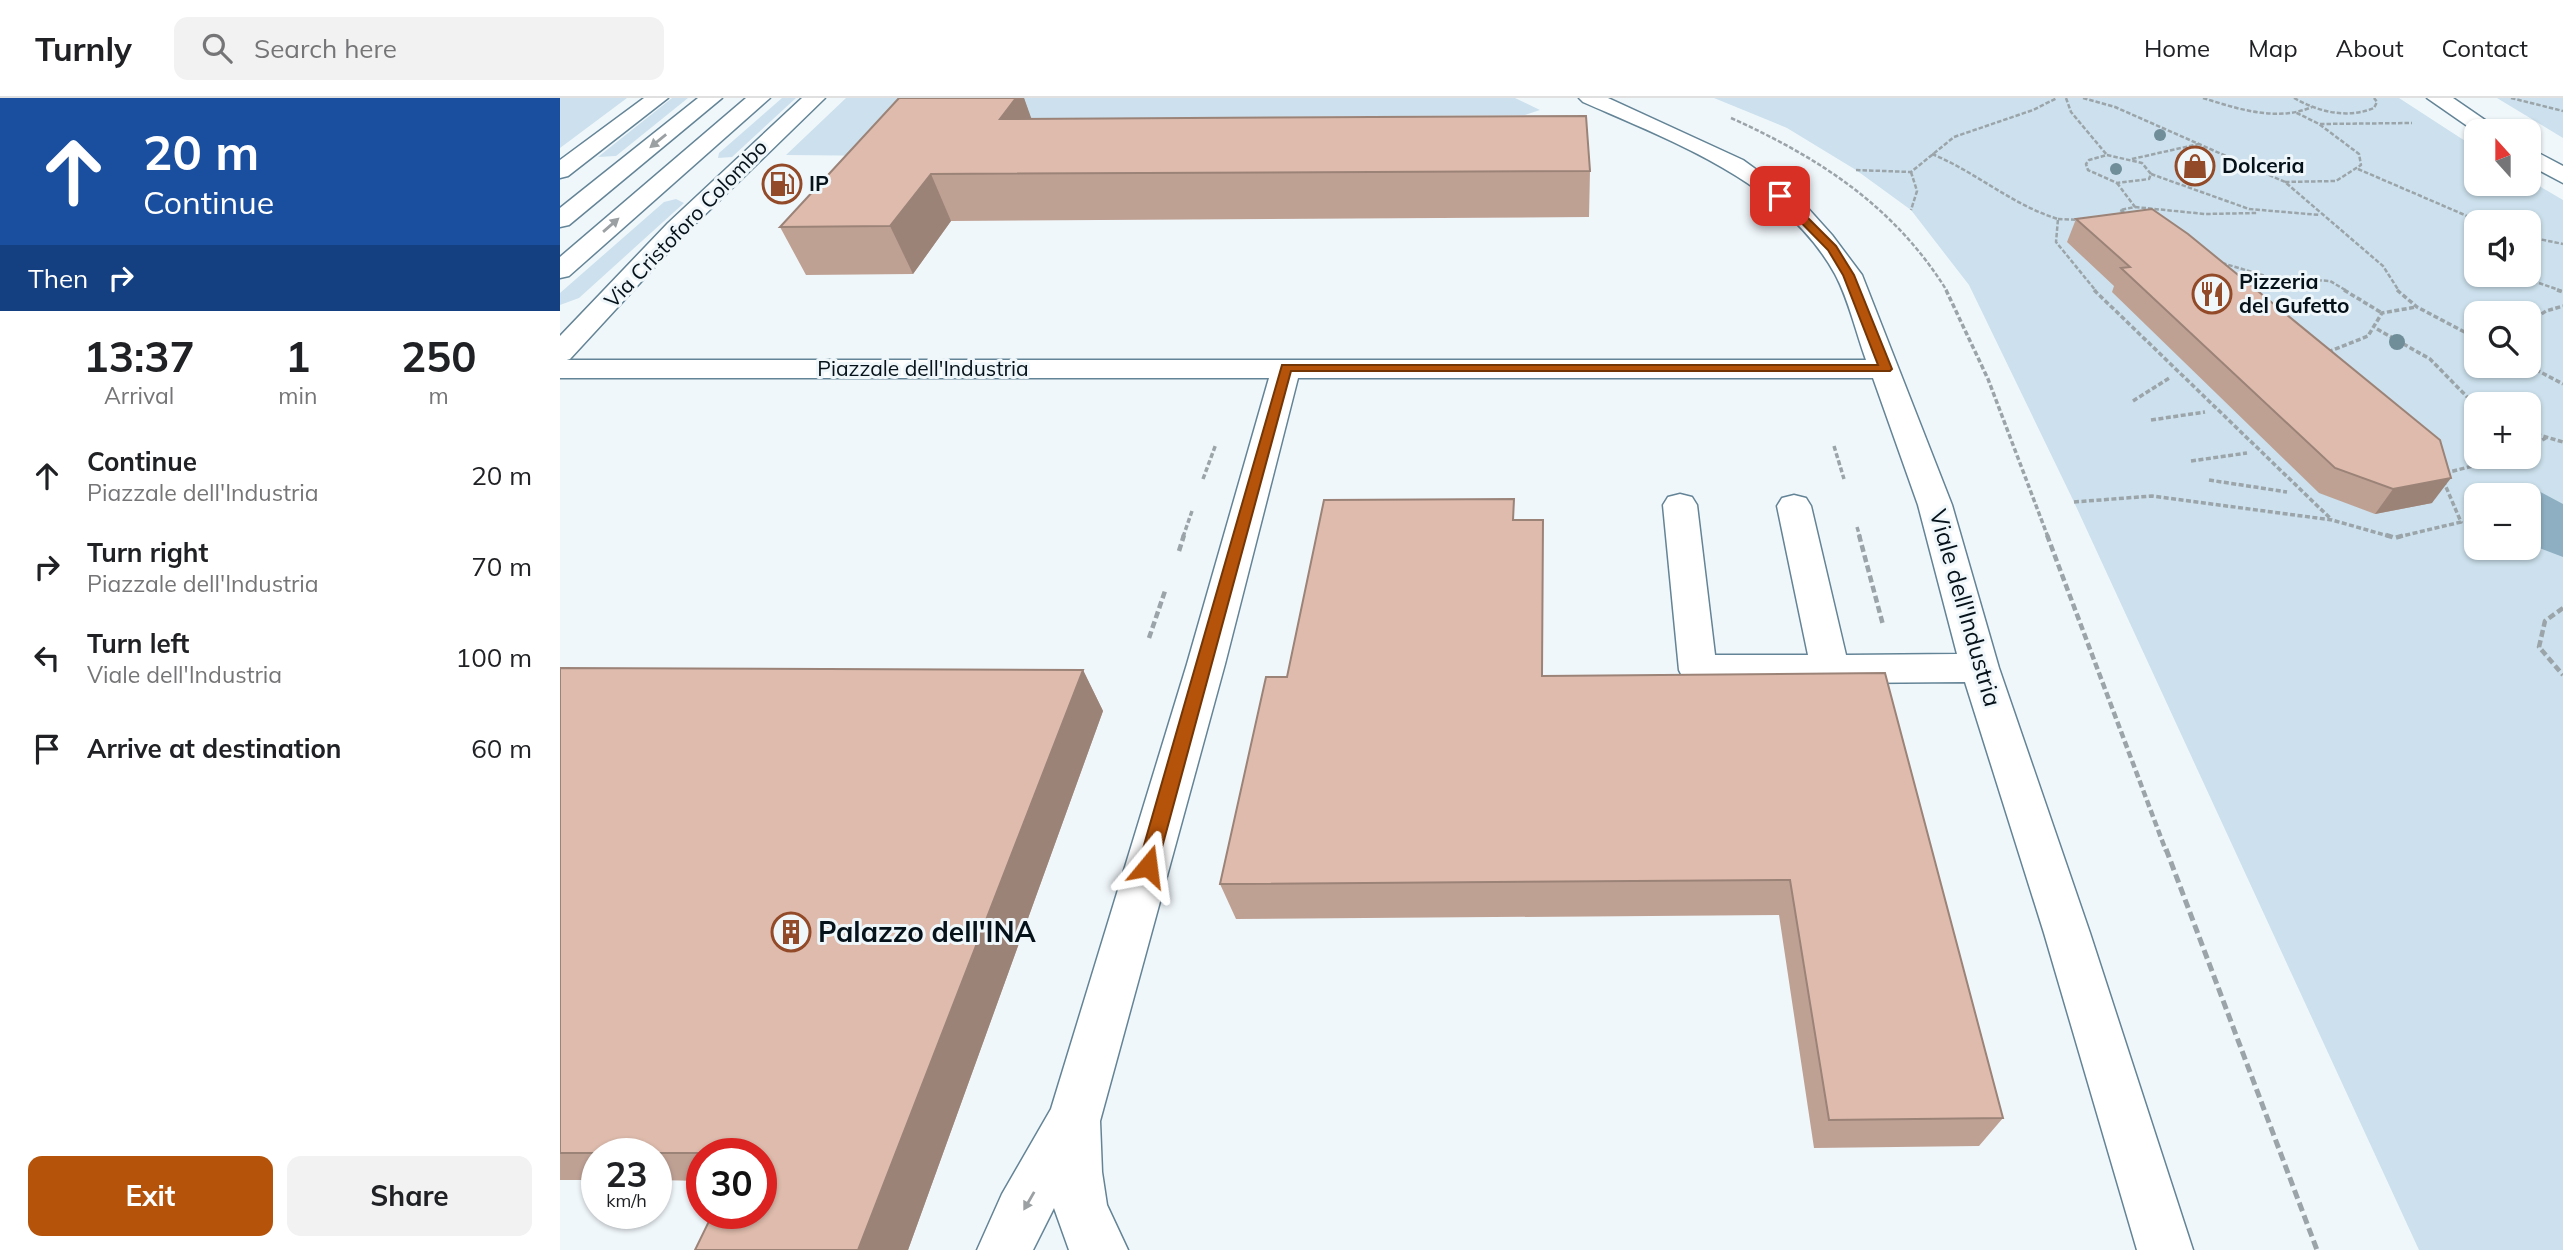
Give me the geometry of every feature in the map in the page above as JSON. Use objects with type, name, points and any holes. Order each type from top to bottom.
[{"type":"street","points":[[560,171],[657,98]]},
{"type":"street","points":[[560,220],[711,98]]},
{"type":"street","name":"Via Cristoforo Colombo","points":[[560,270],[759,98]]},
{"type":"street","name":"Via Cristoforo Colombo","points":[[560,353],[696,209],[814,98]]},
{"type":"street","name":"Viale dell'Industria","points":[[1590,98],[1734,163],[1794,206],[1832,248],[1849,275],[1935,505],[1980,668],[2067,933],[2165,1250]]},
{"type":"street","points":[[2438,98],[2471,119]]},
{"type":"street","points":[[2435,123],[2464,125]]},
{"type":"street","points":[[2541,162],[2563,176]]},
{"type":"street","points":[[560,183],[624,168]]},
{"type":"street","points":[[560,324],[616,295]]},
{"type":"street","points":[[1005,1250],[1021,1213],[1074,1120],[1192,714],[1286,368]]},
{"type":"street","name":"Piazzale dell'Industria","points":[[560,369],[1886,369]]},
{"type":"street","points":[[1680,505],[1698,670],[1980,668]]},
{"type":"street","points":[[1794,506],[1830,668]]},
{"type":"street","points":[[1074,1120],[1073,1152],[1081,1210],[1100,1250]]},
{"type":"path","points":[[1856,170],[1911,172],[1952,137],[2015,113],[2045,106],[2057,98]]},
{"type":"path","points":[[2066,98],[2071,112],[2107,155]]},
{"type":"path","points":[[2083,98],[2115,107],[2285,182],[2383,266],[2394,287],[2417,307],[2464,332]]},
{"type":"path","points":[[2203,98],[2253,112],[2295,112],[2312,107]]},
{"type":"path","points":[[2294,98],[2312,107],[2342,113],[2368,111],[2374,108],[2377,102],[2374,98]]},
{"type":"path","points":[[2511,98],[2563,111]]},
{"type":"path","points":[[2285,182],[2337,181],[2353,175],[2361,165],[2359,154],[2319,124],[2295,112]]},
{"type":"path","points":[[1726,116],[1805,152],[1874,200],[1907,232],[1950,296],[1988,379],[2317,1250]]},
{"type":"path","points":[[2319,124],[2435,123]]},
{"type":"path","points":[[2132,159],[2200,144]]},
{"type":"path","points":[[1932,154],[1958,163],[1985,186],[2044,216],[2085,220]]},
{"type":"path","points":[[2107,155],[2132,159],[2149,168],[2151,174],[2141,182],[2117,183],[2104,180],[2088,170],[2089,160],[2107,155]]},
{"type":"path","points":[[2358,169],[2464,215]]},
{"type":"path","points":[[1911,172],[1918,185],[1918,198],[1911,210]]},
{"type":"path","points":[[2151,174],[2181,181],[2207,196],[2240,208],[2269,213]]},
{"type":"path","points":[[2117,183],[2135,207]]},
{"type":"path","points":[[2136,220],[2120,210],[2135,207],[2205,214],[2321,215]]},
{"type":"path","points":[[2058,219],[2056,243],[2082,278],[2332,520]]},
{"type":"path","points":[[2541,239],[2563,244]]},
{"type":"path","points":[[2220,262],[2269,277],[2330,281],[2382,313],[2417,307]]},
{"type":"path","points":[[2541,284],[2563,292]]},
{"type":"path","points":[[2541,314],[2563,306]]},
{"type":"path","points":[[2318,356],[2368,338],[2377,329],[2382,313]]},
{"type":"path","points":[[2377,329],[2430,359],[2464,396]]},
{"type":"path","points":[[2541,372],[2563,384]]},
{"type":"path","points":[[2133,401],[2171,377]]},
{"type":"path","points":[[2151,420],[2205,412]]},
{"type":"path","points":[[2541,436],[2563,442]]},
{"type":"path","points":[[2541,441],[2546,438]]},
{"type":"path","points":[[1203,479],[1216,444]]},
{"type":"path","points":[[1834,446],[1844,479]]},
{"type":"path","points":[[2191,461],[2247,453]]},
{"type":"path","points":[[2074,502],[2152,496],[2332,520],[2395,538],[2461,522],[2441,474],[2464,468]]},
{"type":"path","points":[[2209,480],[2287,492]]},
{"type":"path","points":[[1179,551],[1192,511]]},
{"type":"path","points":[[1857,527],[1886,635]]},
{"type":"path","points":[[1149,638],[1165,591]]},
{"type":"path","points":[[2563,608],[2545,621],[2539,647],[2563,675]]},
{"type":"shaded area","points":[[560,98],[627,98],[560,148]]},
{"type":"shaded area","points":[[672,98],[688,98],[616,156],[598,157]]},
{"type":"shaded area","points":[[782,98],[796,98],[732,157],[718,158],[719,153]]},
{"type":"shaded area","points":[[846,98],[1515,98],[1540,110],[1525,115],[922,120],[890,156],[786,155]]},
{"type":"shaded area","points":[[1714,98],[2399,98],[2464,140],[2464,196],[2541,196],[2541,187],[2563,200],[2563,1250],[2419,1250],[2074,502],[1969,285],[1911,210],[1856,170],[1787,128]]},
{"type":"shaded area","points":[[2497,98],[2563,98],[2563,138],[2541,125],[2541,119],[2532,119]]},
{"type":"shaded area","points":[[676,199],[684,203],[579,298],[560,305],[560,293],[664,202]]},
{"type":"shaded area","points":[[2541,492],[2563,504],[2563,557],[2541,549]]},
{"type":"building","points":[[899,98],[1016,98],[1000,119],[1586,116],[1590,171],[931,174],[890,226],[780,227]]},
{"type":"building","points":[[2152,209],[2188,234],[2440,440],[2451,478],[2393,489],[2335,468],[2121,268],[2130,267],[2076,219]]},
{"type":"building","points":[[1514,499],[1513,520],[1543,520],[1542,676],[1885,673],[2003,1118],[1829,1120],[1790,880],[1220,884],[1266,677],[1287,677],[1324,500]]},
{"type":"building","name":"Palazzo dell'INA","points":[[560,668],[1083,670],[858,1250],[695,1250],[705,1229],[777,1229],[777,1138],[686,1138],[686,1153],[672,1153],[672,1138],[581,1138],[581,1153],[560,1153]]},
{"type":"place","name":"Dolceria","points":[[2195,166]]},
{"type":"place","name":"IP","points":[[782,184]]},
{"type":"place","name":"Pizzeria del Gufetto","points":[[2212,294]]},
{"type":"place","name":"Palazzo dell'INA","points":[[791,932]]},
{"type":"route","points":[[1148,866],[1286,368],[1886,369],[1849,275],[1832,248],[1794,206],[1780,196]]}]
